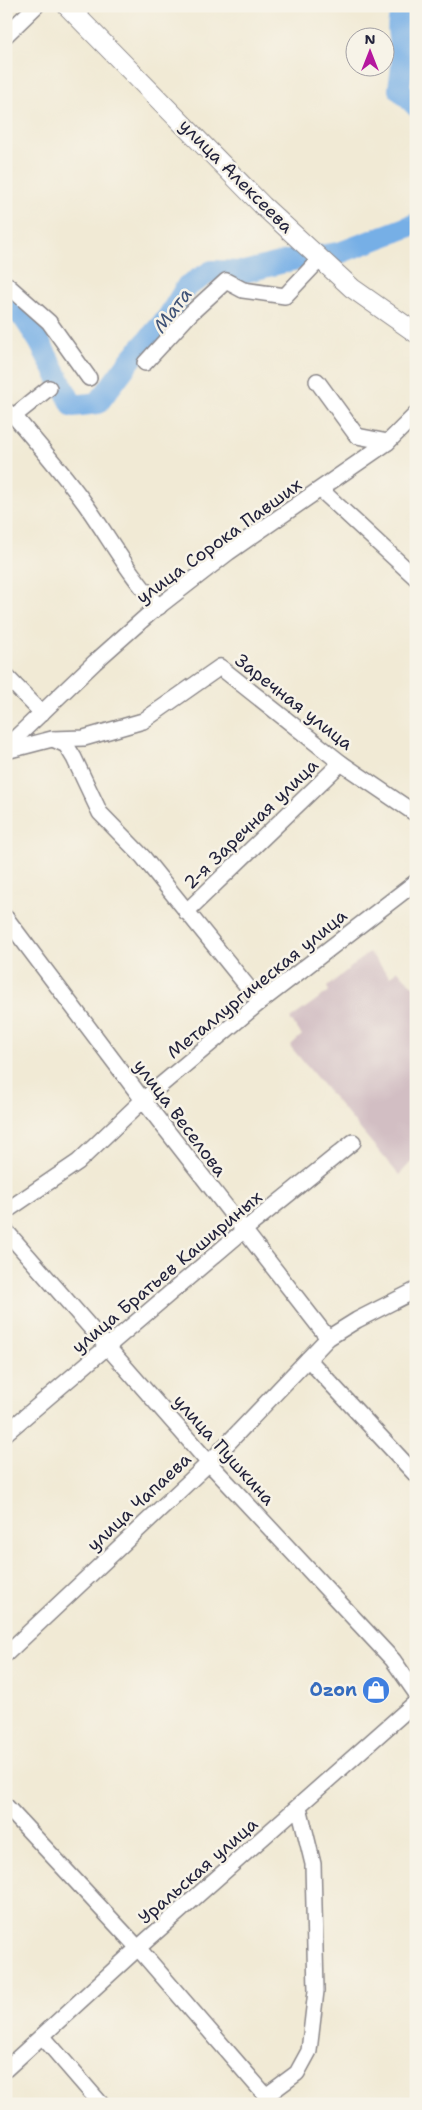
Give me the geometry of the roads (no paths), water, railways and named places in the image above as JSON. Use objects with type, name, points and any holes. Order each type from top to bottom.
[{"type":"main road","name":"улица Алексеева","points":[[67,6],[263,206],[324,263],[352,288],[415,331]]},
{"type":"street","points":[[6,35],[36,6]]},
{"type":"street","points":[[145,363],[191,313],[226,281],[243,290],[285,296],[324,263]]},
{"type":"street","points":[[6,284],[49,322],[89,378]]},
{"type":"street","points":[[317,381],[357,436],[388,442]]},
{"type":"street","points":[[49,388],[10,414],[51,460],[86,505],[116,552],[145,591],[159,606]]},
{"type":"street","name":"улица Сорока Павших","points":[[6,747],[95,662],[159,606],[229,552],[388,442],[416,414]]},
{"type":"street","points":[[321,490],[416,578]]},
{"type":"street","name":"Заречная улица","points":[[6,751],[52,739],[84,738],[143,721],[220,667],[341,763],[416,814]]},
{"type":"street","points":[[6,676],[42,713]]},
{"type":"street","name":"2-я Заречная улица","points":[[52,739],[66,745],[100,813],[143,856],[260,1002]]},
{"type":"street","name":"2-я Заречная улица","points":[[186,912],[341,763]]},
{"type":"street","name":"Металлургическая улица","points":[[6,1212],[78,1162],[143,1100],[260,1002],[416,882]]},
{"type":"street","name":"улица Веселова","points":[[6,918],[243,1231],[328,1338]]},
{"type":"street","name":"улица Братьев Кашириных","points":[[6,1433],[243,1231],[353,1142]]},
{"type":"street","name":"улица Пушкина","points":[[6,1231],[209,1463],[393,1660],[416,1693]]},
{"type":"street","name":"улица Чапаева","points":[[6,1654],[209,1463],[328,1338],[357,1320],[416,1290]]},
{"type":"street","points":[[308,1359],[416,1475]]},
{"type":"street","name":"Уральская улица","points":[[6,2069],[138,1948],[416,1702]]},
{"type":"street","points":[[6,1806],[138,1948],[266,2096],[297,2073],[309,2051],[316,1991],[313,1864],[298,1807]]},
{"type":"street","points":[[43,2037],[101,2104]]},
{"type":"waterway","name":"Мата","points":[[416,10],[406,9],[399,20],[398,26],[402,62],[399,89],[416,106]]},
{"type":"waterway","name":"Мата","points":[[6,304],[24,318],[39,341],[73,406],[98,403],[132,358],[168,317],[187,286],[212,271],[244,272],[292,260],[339,253],[416,224]]},
{"type":"place","name":"Ozon","points":[[376,1690]]}]
